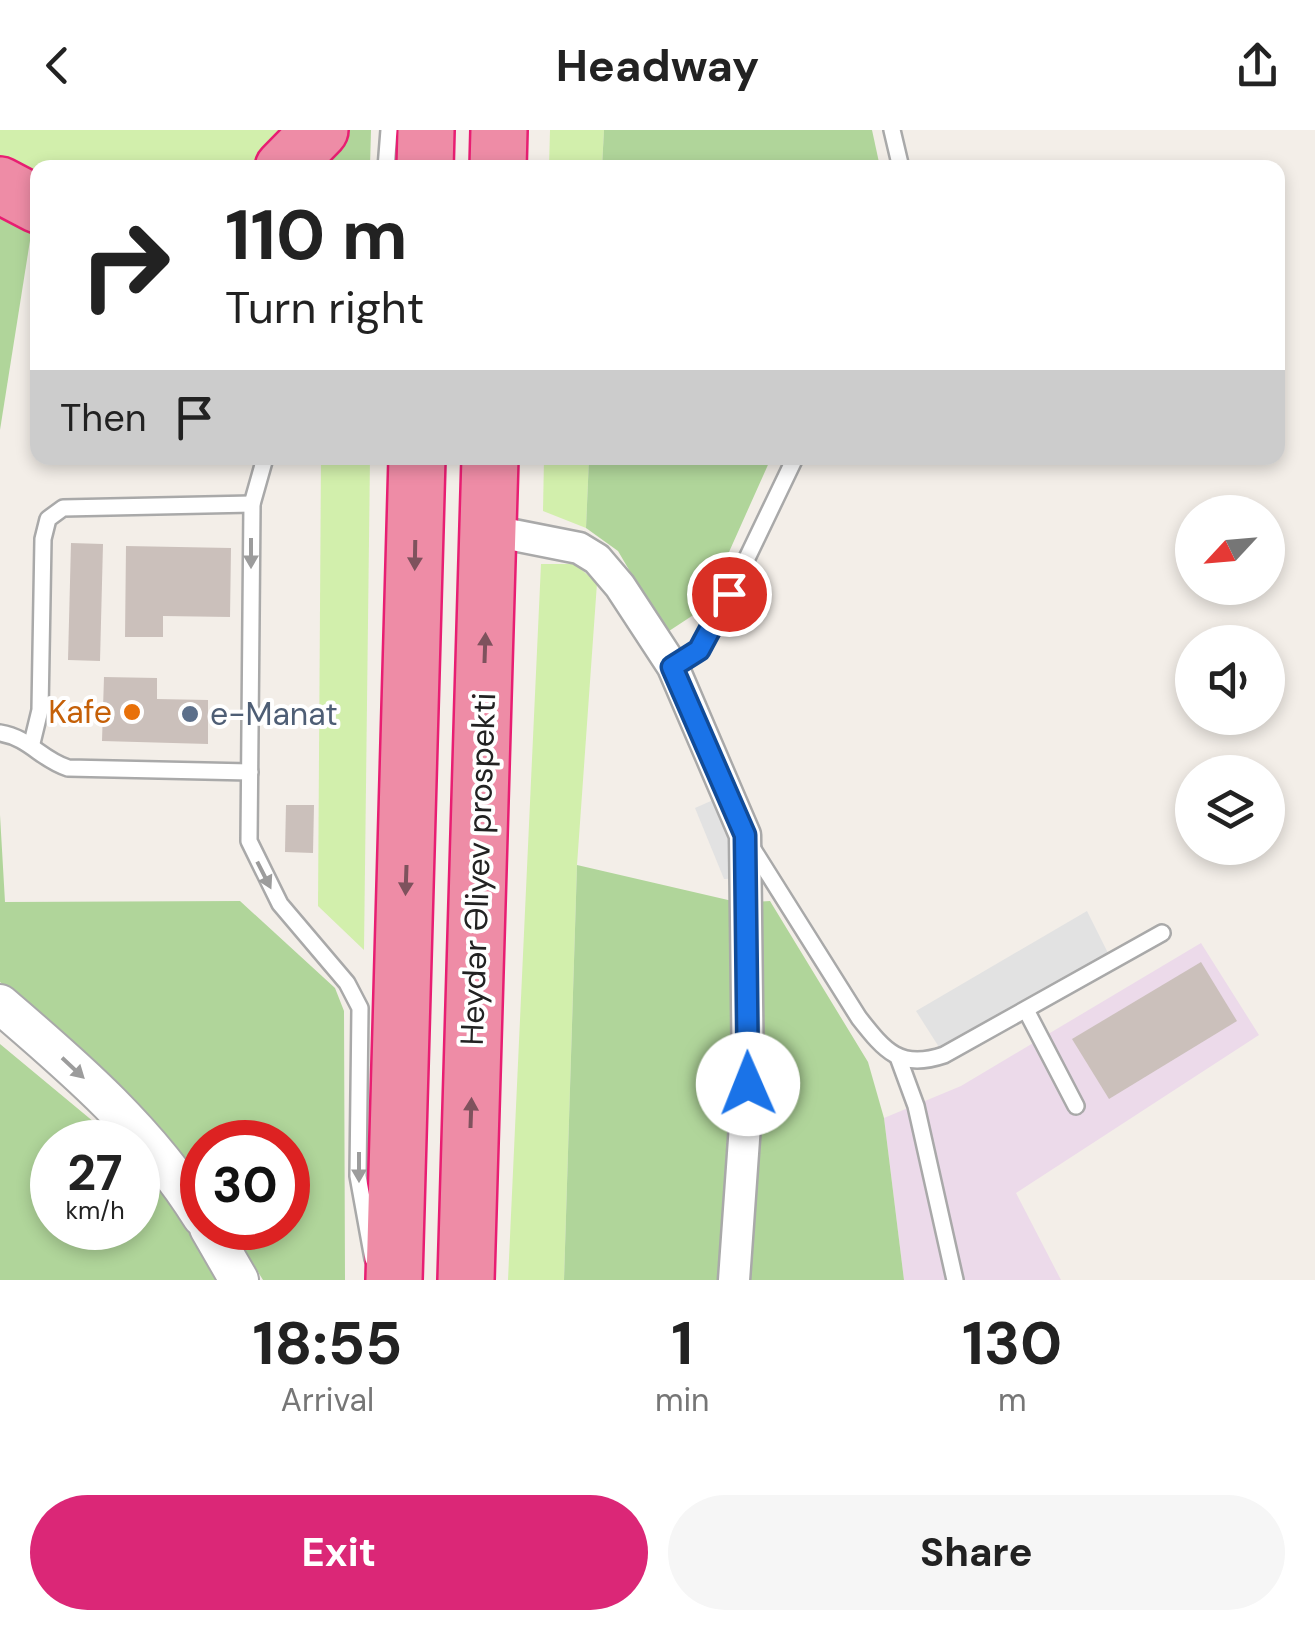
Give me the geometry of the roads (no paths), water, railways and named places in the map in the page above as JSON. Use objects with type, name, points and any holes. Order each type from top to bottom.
[{"type":"highway","points":[[291,160],[320,130]]},
{"type":"highway","points":[[424,160],[426,130]]},
{"type":"highway","points":[[498,160],[499,130]]},
{"type":"highway","points":[[0,185],[30,202]]},
{"type":"highway","points":[[394,1280],[417,465]]},
{"type":"highway","name":"Heydər Əliyev prospekti","points":[[466,1280],[490,465]]},
{"type":"street","points":[[488,530],[550,540],[597,559],[620,586],[672,667],[745,835],[748,1084],[734,1280]]},
{"type":"street","points":[[0,1004],[66,1061],[145,1139],[180,1187]]},
{"type":"street","points":[[221,1250],[238,1280]]},
{"type":"lane","points":[[387,160],[389,130]]},
{"type":"lane","points":[[892,130],[899,160]]},
{"type":"lane","points":[[263,465],[252,504],[249,840],[260,872],[280,904],[347,983],[360,1008],[358,1176],[363,1222],[378,1280]]},
{"type":"lane","points":[[672,667],[699,650],[713,628],[792,465]]},
{"type":"lane","points":[[32,743],[40,710],[44,539],[48,518],[63,508],[252,504]]},
{"type":"lane","points":[[0,733],[32,743],[44,760],[68,768],[250,772]]},
{"type":"lane","points":[[745,835],[859,1018],[880,1044],[898,1057],[920,1063],[944,1056],[1162,934]]},
{"type":"lane","points":[[1026,1010],[1076,1106]]},
{"type":"lane","points":[[898,1057],[916,1106],[955,1280]]},
{"type":"place","name":"Kafe","points":[[132,712]]},
{"type":"place","name":"e-Manat","points":[[190,714]]}]
